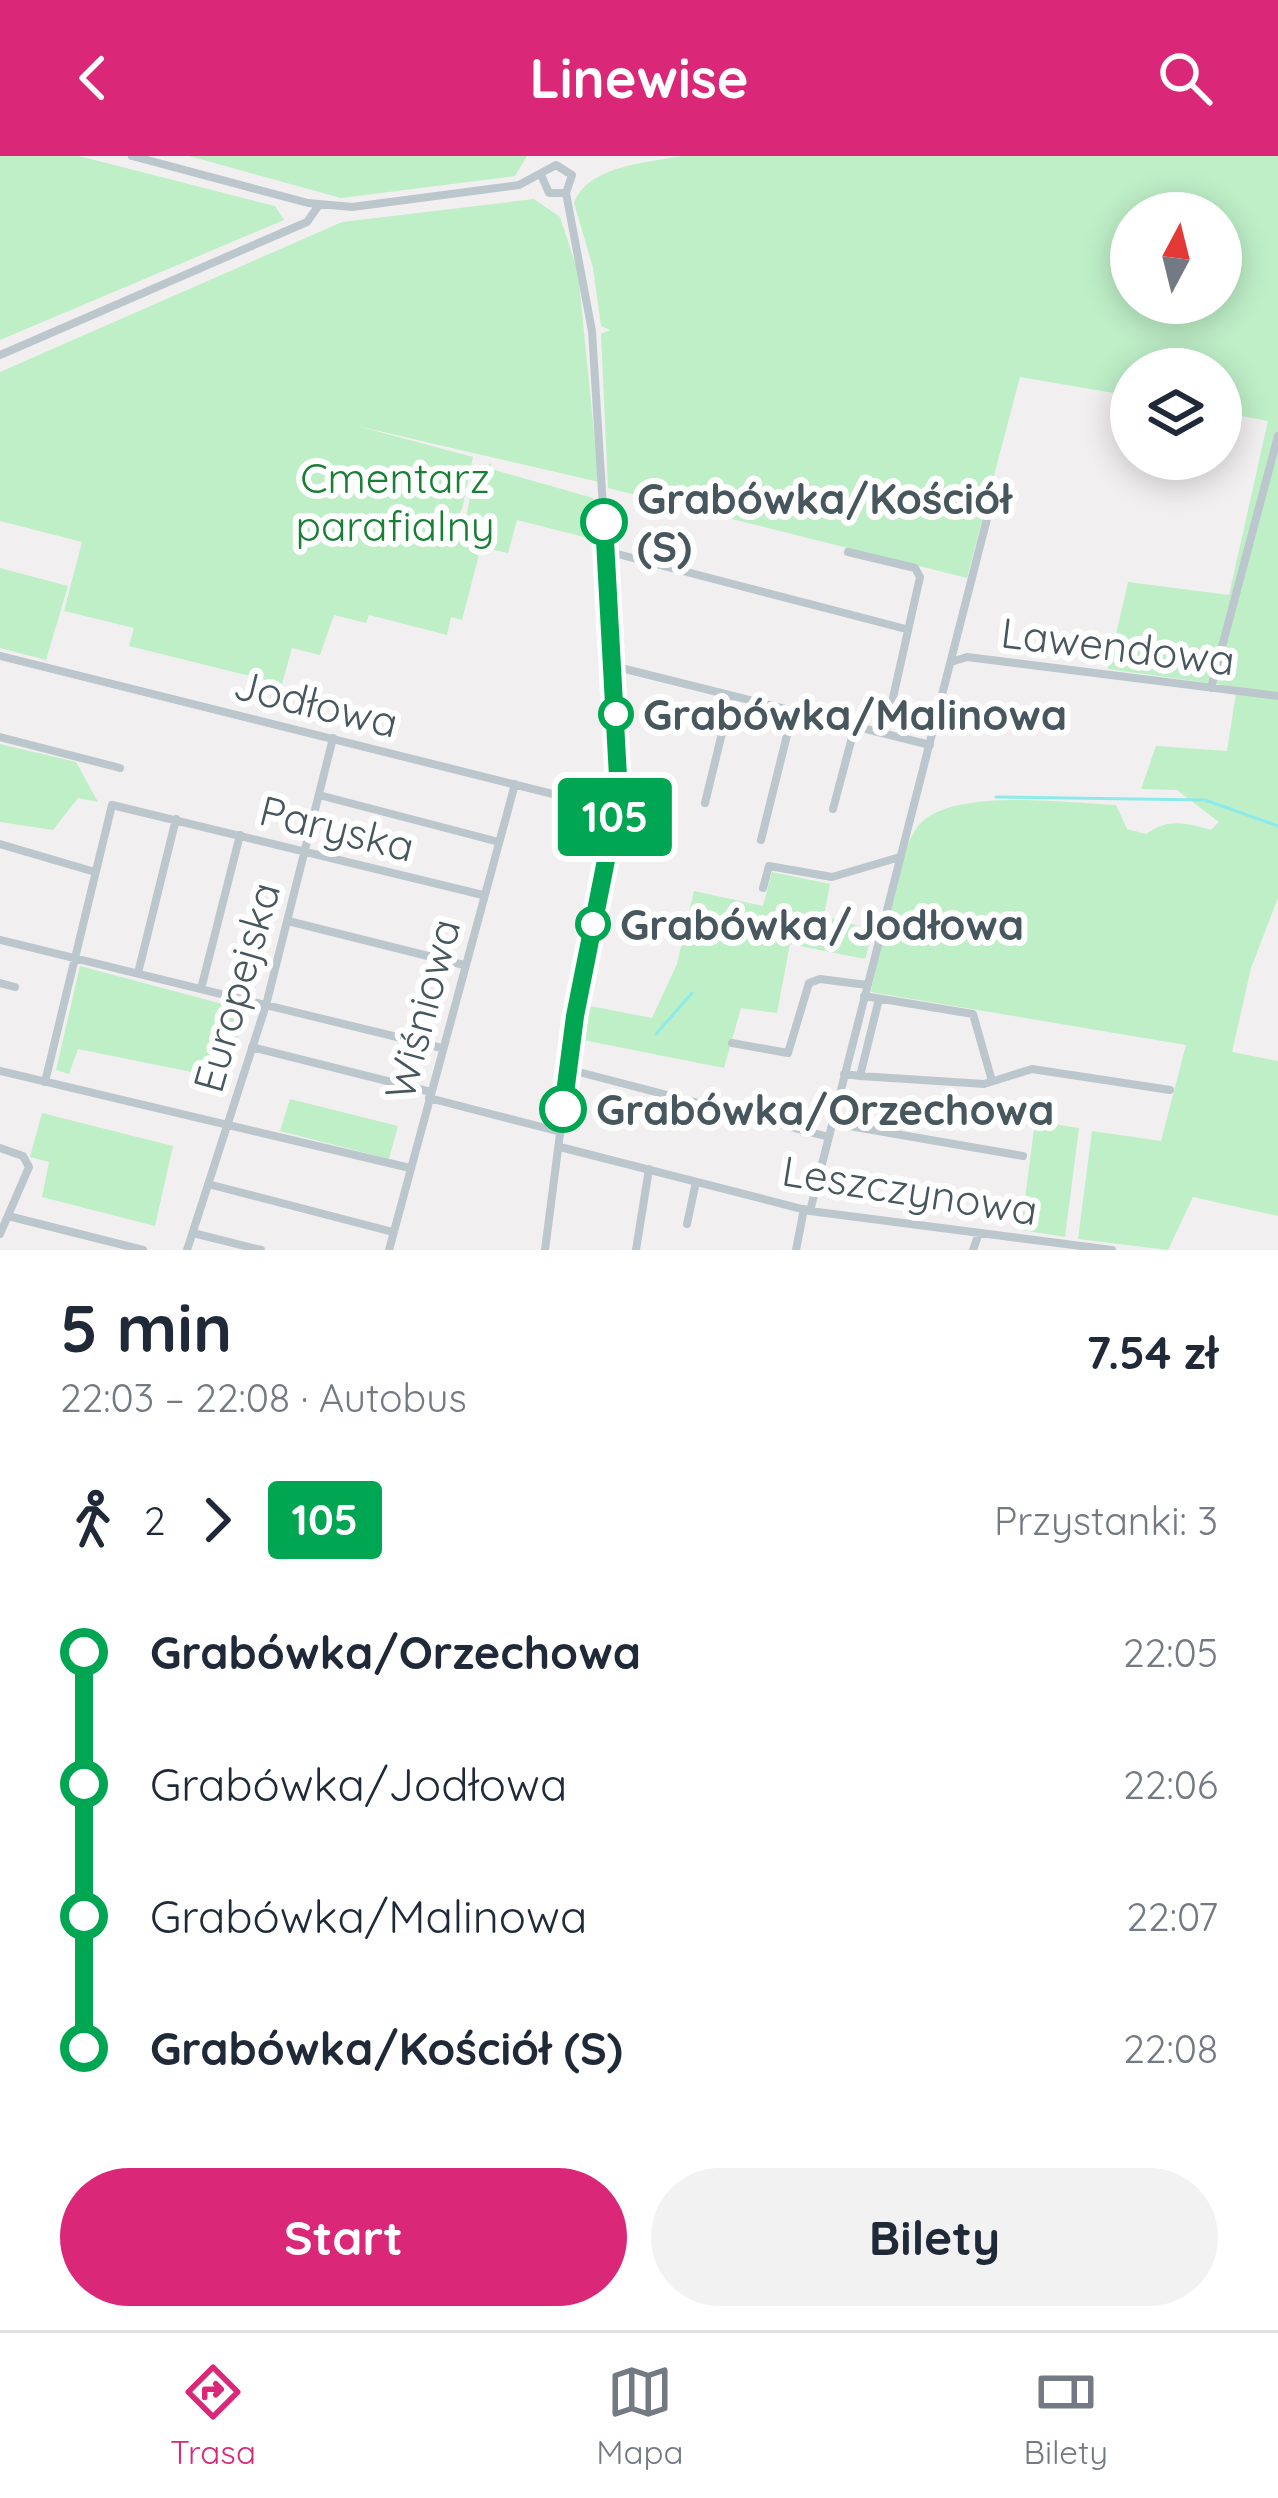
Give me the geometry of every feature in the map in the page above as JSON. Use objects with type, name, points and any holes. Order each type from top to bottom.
[{"type":"street","points":[[132,156],[319,205],[383,205],[543,182],[561,195],[588,294],[613,666],[617,809],[568,1069],[545,1250]]},
{"type":"street","points":[[543,182],[554,159],[572,176],[561,195]]},
{"type":"street","points":[[0,355],[307,222],[319,205]]},
{"type":"street","points":[[1210,688],[1278,436]]},
{"type":"street","points":[[796,1250],[988,515]]},
{"type":"street","points":[[606,551],[906,629]]},
{"type":"street","points":[[848,552],[915,568],[920,578],[890,711],[877,732]]},
{"type":"street","name":"Jodłowa","points":[[0,656],[617,809]]},
{"type":"street","name":"Lawendowa","points":[[951,662],[968,657],[1278,697]]},
{"type":"street","points":[[613,666],[930,745]]},
{"type":"street","points":[[705,802],[731,696]]},
{"type":"street","points":[[761,840],[794,711]]},
{"type":"street","points":[[833,809],[855,726]]},
{"type":"street","points":[[0,737],[120,768]]},
{"type":"street","name":"Europejska","points":[[187,1250],[266,1005],[333,738]]},
{"type":"street","name":"Wiśniowa","points":[[389,1250],[515,784]]},
{"type":"street","points":[[319,795],[499,842]]},
{"type":"street","name":"Paryska","points":[[95,872],[112,805],[483,895]]},
{"type":"street","points":[[139,973],[176,819]]},
{"type":"street","points":[[201,989],[240,835]]},
{"type":"street","points":[[0,844],[95,872],[45,1082]]},
{"type":"street","points":[[763,888],[769,866],[832,877],[900,857]]},
{"type":"street","points":[[289,921],[464,964]]},
{"type":"street","points":[[0,940],[442,1048]]},
{"type":"street","points":[[732,1043],[781,1054],[791,1049],[809,983],[820,979],[865,990],[879,999],[973,1014],[992,1081]]},
{"type":"street","points":[[0,983],[15,987]]},
{"type":"street","points":[[860,1076],[879,999]]},
{"type":"street","points":[[252,1047],[561,1132]]},
{"type":"street","points":[[568,1069],[829,1137]]},
{"type":"street","points":[[844,1074],[992,1081],[1031,1069],[1170,1090]]},
{"type":"street","points":[[0,1071],[229,1121],[410,1168]]},
{"type":"street","points":[[832,1124],[1023,1156]]},
{"type":"street","name":"Leszczynowa","points":[[560,1147],[807,1210],[1112,1250]]},
{"type":"street","points":[[0,1148],[23,1156],[29,1167],[0,1234]]},
{"type":"street","points":[[636,1250],[649,1169]]},
{"type":"street","points":[[687,1224],[696,1182]]},
{"type":"street","points":[[208,1184],[393,1232]]},
{"type":"street","points":[[8,1216],[143,1250]]},
{"type":"street","points":[[193,1233],[261,1250]]},
{"type":"street","points":[[974,1250],[979,1233]]},
{"type":"street","points":[[1027,1250],[1030,1239]]},
{"type":"green space","points":[[0,156],[79,156],[275,206],[284,220],[0,340]]},
{"type":"green space","points":[[189,156],[527,156],[515,176],[341,198]]},
{"type":"green space","points":[[682,156],[1278,156],[1278,898],[1251,968],[1232,1052],[1278,1061],[1278,1216],[1193,1197],[1168,1250],[1078,1239],[1092,1131],[1161,1141],[1186,1045],[871,992],[903,856],[919,825],[935,813],[983,801],[1041,800],[1116,805],[1127,829],[1146,834],[1177,823],[1211,830],[1219,822],[1177,790],[1141,789],[1156,746],[1227,751],[1237,687],[1108,669],[1128,582],[1229,595],[1268,421],[1242,416],[1242,348],[1110,348],[1110,392],[1020,377],[967,578],[608,488],[601,334],[610,330],[601,326],[593,268],[574,203],[592,181],[636,164]]},
{"type":"green space","name":"Cmentarz parafialny","points":[[534,199],[560,217],[578,272],[599,482],[353,425],[473,457],[462,509],[447,537],[461,541],[475,474],[491,463],[491,469],[593,498],[596,540],[517,520],[508,553],[481,547],[462,620],[451,617],[447,635],[369,615],[366,623],[334,615],[320,655],[292,648],[282,684],[129,646],[134,628],[64,611],[82,542],[0,521],[0,372],[342,222]]},
{"type":"green space","points":[[0,568],[68,586],[46,660],[0,648]]},
{"type":"green space","points":[[0,744],[76,762],[98,802],[78,798],[53,830],[0,822]]},
{"type":"green space","points":[[772,872],[830,884],[824,916],[873,930],[865,959],[790,944],[777,1013],[741,1008],[724,1068],[583,1040],[590,1006],[652,1018],[677,964],[694,891],[763,906]]},
{"type":"green space","points":[[80,966],[245,1010],[226,1079],[78,1049],[69,1074],[56,1070]]},
{"type":"green space","points":[[290,1099],[398,1126],[389,1159],[280,1131]]},
{"type":"green space","points":[[42,1113],[173,1146],[155,1226],[42,1197],[49,1162],[30,1157]]},
{"type":"green space","points":[[1035,1121],[1079,1128],[1065,1237],[1021,1230]]},
{"type":"waterway","points":[[996,797],[1205,800],[1278,826]]},
{"type":"waterway","points":[[656,1034],[692,993]]},
{"type":"bus line","name":"105","points":[[563,1109],[575,1016],[619,795],[604,522]]},
{"type":"place","name":"Grabówka/Kościół (S)","points":[[604,522]]},
{"type":"place","name":"Grabówka/Malinowa","points":[[616,714]]},
{"type":"place","name":"Grabówka/Jodłowa","points":[[593,924]]},
{"type":"place","name":"Grabówka/Orzechowa","points":[[563,1109]]}]
